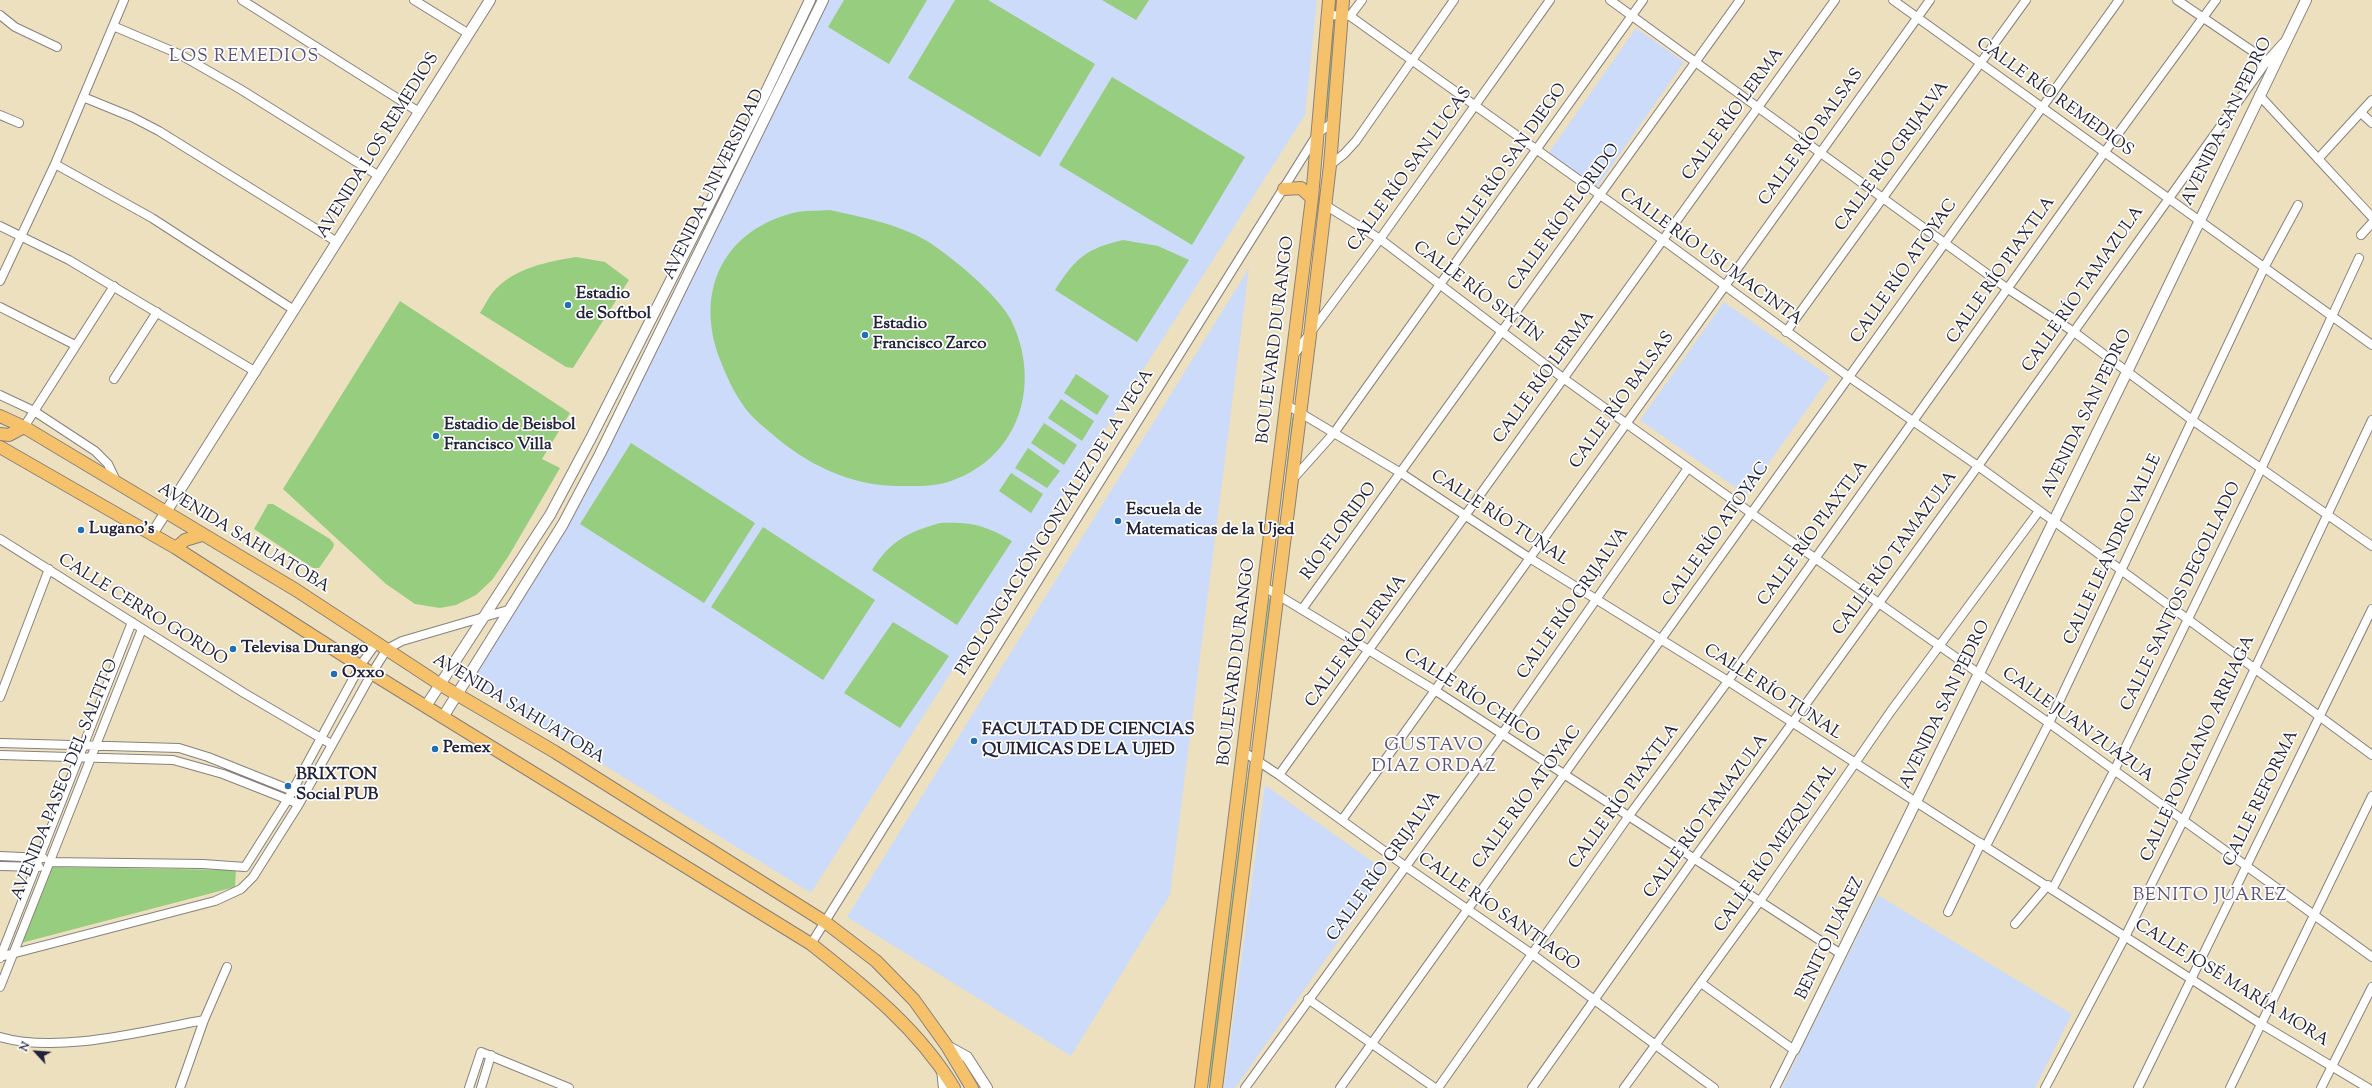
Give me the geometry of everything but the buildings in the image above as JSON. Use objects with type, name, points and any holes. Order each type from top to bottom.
[{"type":"main road","name":"BOULEVARD DURANGO","points":[[1201,1088],[1312,198],[1329,0]]},
{"type":"main road","name":"BOULEVARD DURANGO","points":[[1216,1088],[1258,761],[1330,165],[1332,123],[1346,16],[1343,0]]},
{"type":"main road","points":[[1284,189],[1301,188],[1312,198]]},
{"type":"main road","name":"AVENIDA SAHUATOBA","points":[[0,416],[24,428],[296,590],[441,685],[562,756],[825,922],[876,961],[914,1000],[947,1046],[972,1088]]},
{"type":"main road","points":[[0,434],[9,435],[24,428]]},
{"type":"main road","points":[[0,447],[176,548],[360,666],[810,944],[869,990],[902,1020],[942,1068],[954,1088]]},
{"type":"main road","points":[[176,548],[185,540],[202,535]]},
{"type":"street","points":[[0,282],[55,164],[124,0]]},
{"type":"street","points":[[242,0],[419,112]]},
{"type":"street","points":[[414,0],[468,34]]},
{"type":"street","name":"AVENIDA LOS REMEDIOS","points":[[152,534],[256,372],[490,0]]},
{"type":"street","name":"AVENIDA UNIVERSIDAD","points":[[426,706],[486,616],[550,515],[591,438],[666,287],[765,94],[810,0]]},
{"type":"street","name":"AVENIDA UNIVERSIDAD","points":[[443,717],[508,610],[563,524],[641,374],[823,0]]},
{"type":"street","points":[[1328,15],[1346,16],[1362,0]]},
{"type":"street","points":[[1330,165],[1344,154],[1356,141],[1410,61],[1454,0]]},
{"type":"street","name":"CALLE RÍO SAN LUCAS","points":[[1293,356],[1380,239],[1550,0]]},
{"type":"street","points":[[1610,0],[2008,288],[2074,332],[2192,420],[2262,467],[2372,546]]},
{"type":"street","name":"CALLE RÍO SAN DIEGO","points":[[1292,480],[1334,433],[1643,0]]},
{"type":"street","name":"CALLE RÍO FLORIDO","points":[[1401,473],[1445,409],[1740,0]]},
{"type":"street","name":"CALLE RÍO LERMA","points":[[1279,775],[1371,650],[1464,516],[1835,0]]},
{"type":"street","name":"CALLE RÍO REMEDIOS","points":[[1892,0],[2041,109],[2265,266],[2372,345]]},
{"type":"street","name":"CALLE RÍO BALSAS","points":[[1342,820],[1436,690],[1528,557],[1930,0]]},
{"type":"street","name":"CALLE RÍO GRIJALVA","points":[[1786,332],[1882,197],[2026,0]]},
{"type":"street","name":"CALLE RÍO ATOYAC","points":[[1340,1088],[1466,909],[1662,640],[1944,242],[2119,0]]},
{"type":"street","points":[[2177,0],[2270,63]]},
{"type":"street","name":"CALLE RÍO PIAXTLA","points":[[1437,1088],[1628,817],[1728,681],[2104,153],[2216,0]]},
{"type":"street","name":"AVENIDA SAN PEDRO","points":[[1916,803],[2127,372],[2259,95],[2270,63],[2287,39],[2306,0]]},
{"type":"street","points":[[0,15],[15,27],[57,47]]},
{"type":"street","name":"CALLE RÍO USUMACINTA","points":[[1346,16],[1599,197],[1663,240],[1849,377],[1978,466],[2372,755]]},
{"type":"street","points":[[113,26],[179,54],[240,89],[379,176]]},
{"type":"street","name":"CALLE RÍO TAMAZULA","points":[[1532,1088],[1693,860],[2074,332],[2167,198],[2270,63]]},
{"type":"street","points":[[2259,95],[2372,217]]},
{"type":"street","points":[[83,97],[132,117],[160,131],[337,242]]},
{"type":"street","points":[[2318,159],[2372,100]]},
{"type":"street","points":[[2361,113],[2372,123]]},
{"type":"street","points":[[0,115],[19,123]]},
{"type":"street","name":"PROLONGACIÓN GONZÁLEZ DE LA VEGA","points":[[810,944],[1058,552],[1153,394],[1318,133],[1332,123]]},
{"type":"street","points":[[55,164],[152,218],[294,310]]},
{"type":"street","name":"CALLE RÍO SIXTÍN","points":[[1325,204],[1380,239],[1564,378],[1751,513],[1816,557],[1837,574],[1879,602],[1938,646],[1979,674]]},
{"type":"street","name":"CALLE LEANDRO VALLE","points":[[1948,912],[2049,723],[2265,266],[2298,205]]},
{"type":"street","points":[[2362,235],[2372,223]]},
{"type":"street","points":[[0,226],[70,260],[256,372]]},
{"type":"street","name":"CALLE SANTOS DEGOLLADO","points":[[2015,924],[2051,887],[2114,771],[2187,618],[2262,467],[2359,258]]},
{"type":"street","points":[[24,428],[75,345],[114,286]]},
{"type":"street","points":[[666,287],[679,295]]},
{"type":"street","points":[[0,307],[75,345]]},
{"type":"street","points":[[114,379],[157,312]]},
{"type":"street","points":[[0,395],[34,411],[98,454],[108,464],[117,484]]},
{"type":"street","name":"CALLE RÍO TUNAL","points":[[1287,405],[1401,473],[1464,516],[1728,681],[1916,803]]},
{"type":"street","name":"CALLE PONCIANO ARRIAGA","points":[[2048,1087],[2184,819],[2372,420]]},
{"type":"street","name":"CALLE RÍO GRIJALVA","points":[[1245,1088],[1308,999],[1502,734],[1595,598],[1688,468]]},
{"type":"street","name":"RÍO FLORIDO","points":[[1303,608],[1401,473]]},
{"type":"street","name":"CALLE RÍO MEZQUITAL","points":[[1624,1088],[1760,901],[1938,646],[2039,511]]},
{"type":"street","points":[[550,515],[563,524]]},
{"type":"street","name":"CALLE CERRO GORDO","points":[[0,539],[142,629],[331,744]]},
{"type":"street","points":[[0,697],[49,569]]},
{"type":"street","name":"CALLE RÍO CHICO","points":[[1263,586],[1303,608],[1436,690],[1564,776],[1841,954]]},
{"type":"street","name":"CALLE REFORMA","points":[[2138,1088],[2190,977],[2247,865],[2372,609]]},
{"type":"street","points":[[0,958],[215,901],[241,889],[253,878],[299,804],[331,744],[387,650],[402,641],[508,610]]},
{"type":"street","name":"AVENIDA PASEO DEL SALTITO","points":[[0,958],[132,622]]},
{"type":"street","name":"AVENIDA PASEO DEL SALTITO","points":[[0,987],[142,629]]},
{"type":"street","points":[[245,867],[293,791],[320,738],[360,666],[377,642]]},
{"type":"street","name":"CALLE JUAN ZUAZUA","points":[[1979,674],[2114,771],[2184,819],[2314,916],[2372,957]]},
{"type":"street","points":[[0,742],[179,748],[208,757],[303,795]]},
{"type":"street","name":"CALLE RÍO SANTIAGO","points":[[1244,752],[1279,775],[1405,866],[1532,954],[1714,1088]]},
{"type":"street","points":[[0,755],[79,756],[178,760],[224,774],[299,804]]},
{"type":"street","points":[[2230,1088],[2372,796]]},
{"type":"street","name":"CALLE JOSÉ MARÍA MORA","points":[[1916,803],[1984,844],[2261,1024],[2368,1088]]},
{"type":"street","name":"BENITO JUÁREZ","points":[[1775,1088],[1916,803]]},
{"type":"street","points":[[0,856],[39,858],[49,862]]},
{"type":"street","points":[[0,866],[35,867],[49,862],[204,864],[245,867],[253,878]]},
{"type":"street","points":[[180,1088],[204,1020],[227,967]]},
{"type":"street","points":[[1701,983],[1794,1050]]},
{"type":"street","points":[[2321,1088],[2372,987]]},
{"type":"street","points":[[1308,999],[1371,1044],[1437,1088]]},
{"type":"street","points":[[0,1037],[21,1043],[42,1044],[101,1038],[204,1020]]},
{"type":"street","points":[[947,1046],[967,1056],[987,1088]]},
{"type":"street","points":[[469,1088],[480,1053],[491,1055],[569,1088]]},
{"type":"street","points":[[481,1088],[491,1055]]},
{"type":"street","points":[[942,1068],[944,1088]]},
{"type":"shaded area","points":[[829,0],[1317,0],[1305,115],[811,893],[468,681],[573,517]]},
{"type":"shaded area","points":[[1636,28],[1684,62],[1596,188],[1548,154]]},
{"type":"shaded area","points":[[1249,268],[1170,895],[1071,1056],[847,917]]},
{"type":"shaded area","points":[[1724,302],[1830,377],[1746,495],[1640,420]]},
{"type":"shaded area","points":[[1265,785],[1387,872],[1235,1088],[1224,1088]]},
{"type":"shaded area","points":[[1878,895],[2072,1014],[2035,1088],[1782,1088]]},
{"type":"green space","points":[[844,0],[927,0],[889,64],[828,27]]},
{"type":"green space","points":[[955,0],[988,0],[1095,64],[1040,157],[908,78]]},
{"type":"green space","points":[[1102,0],[1149,0],[1136,20]]},
{"type":"green space","points":[[1335,31],[1327,118],[1325,121],[1331,36]]},
{"type":"green space","points":[[1112,77],[1245,157],[1192,245],[1059,165]]},
{"type":"green space","name":"Estadio Francisco Zarco","points":[[830,210],[867,218],[904,230],[927,241],[961,266],[985,288],[1005,310],[1011,320],[1020,344],[1024,368],[1024,392],[1018,415],[1008,436],[994,455],[975,470],[951,481],[924,486],[879,485],[845,477],[814,463],[784,444],[752,417],[733,389],[721,362],[713,336],[711,311],[713,288],[721,267],[733,248],[750,233],[771,220],[797,212]]},
{"type":"green space","points":[[1123,240],[1158,246],[1189,260],[1137,342],[1055,290],[1069,270],[1083,256],[1099,247]]},
{"type":"green space","points":[[576,257],[605,262],[629,280],[573,368],[566,367],[480,313],[493,292],[511,277],[531,267]]},
{"type":"green space","name":"Estadio de Beisbol Francisco Villa","points":[[400,301],[570,413],[542,459],[560,468],[508,557],[492,580],[476,595],[456,605],[440,608],[415,604],[386,584],[283,489]]},
{"type":"green space","points":[[1076,374],[1109,396],[1097,415],[1064,393]]},
{"type":"green space","points":[[1061,399],[1094,421],[1082,441],[1048,418]]},
{"type":"green space","points":[[1294,416],[1275,583],[1273,584],[1292,418]]},
{"type":"green space","points":[[1044,423],[1077,445],[1064,465],[1031,443]]},
{"type":"green space","points":[[631,443],[755,523],[704,603],[580,524]]},
{"type":"green space","points":[[1028,448],[1060,471],[1047,488],[1015,468]]},
{"type":"green space","points":[[1011,473],[1043,494],[1031,513],[999,491]]},
{"type":"green space","points":[[268,504],[273,504],[330,539],[334,544],[333,548],[319,568],[313,568],[254,529]]},
{"type":"green space","points":[[940,523],[961,523],[986,528],[1012,541],[957,625],[872,570],[886,552],[901,539],[918,530]]},
{"type":"green space","points":[[763,527],[875,600],[823,680],[711,607]]},
{"type":"green space","points":[[1272,598],[1260,703],[1259,683],[1269,599]]},
{"type":"green space","points":[[893,622],[949,656],[900,728],[844,693]]},
{"type":"green space","points":[[1252,765],[1213,1088],[1209,1088],[1211,1060],[1249,766]]},
{"type":"green space","points":[[50,867],[236,870],[235,887],[21,943]]},
{"type":"place","name":"Estadio de Softbol","points":[[568,305]]},
{"type":"place","name":"Estadio Francisco Zarco","points":[[865,335]]},
{"type":"place","name":"Estadio de Beisbol Francisco Villa","points":[[436,436]]},
{"type":"place","name":"Escuela de Matematicas de la Ujed","points":[[1118,521]]},
{"type":"place","name":"Lugano's","points":[[81,530]]},
{"type":"place","name":"Televisa Durango","points":[[233,649]]},
{"type":"place","name":"Oxxo","points":[[334,674]]},
{"type":"place","name":"FACULTAD DE CIENCIAS QUIMICAS DE LA UJED","points":[[974,741]]},
{"type":"place","name":"Pemex","points":[[435,749]]},
{"type":"place","name":"BRIXTON Social PUB","points":[[288,786]]},
{"type":"district","name":"LOS REMEDIOS","points":[[244,58]]},
{"type":"district","name":"GUSTAVO DIAZ ORDAZ","points":[[1434,757]]},
{"type":"district","name":"BENITO JUAREZ","points":[[2210,897]]}]
